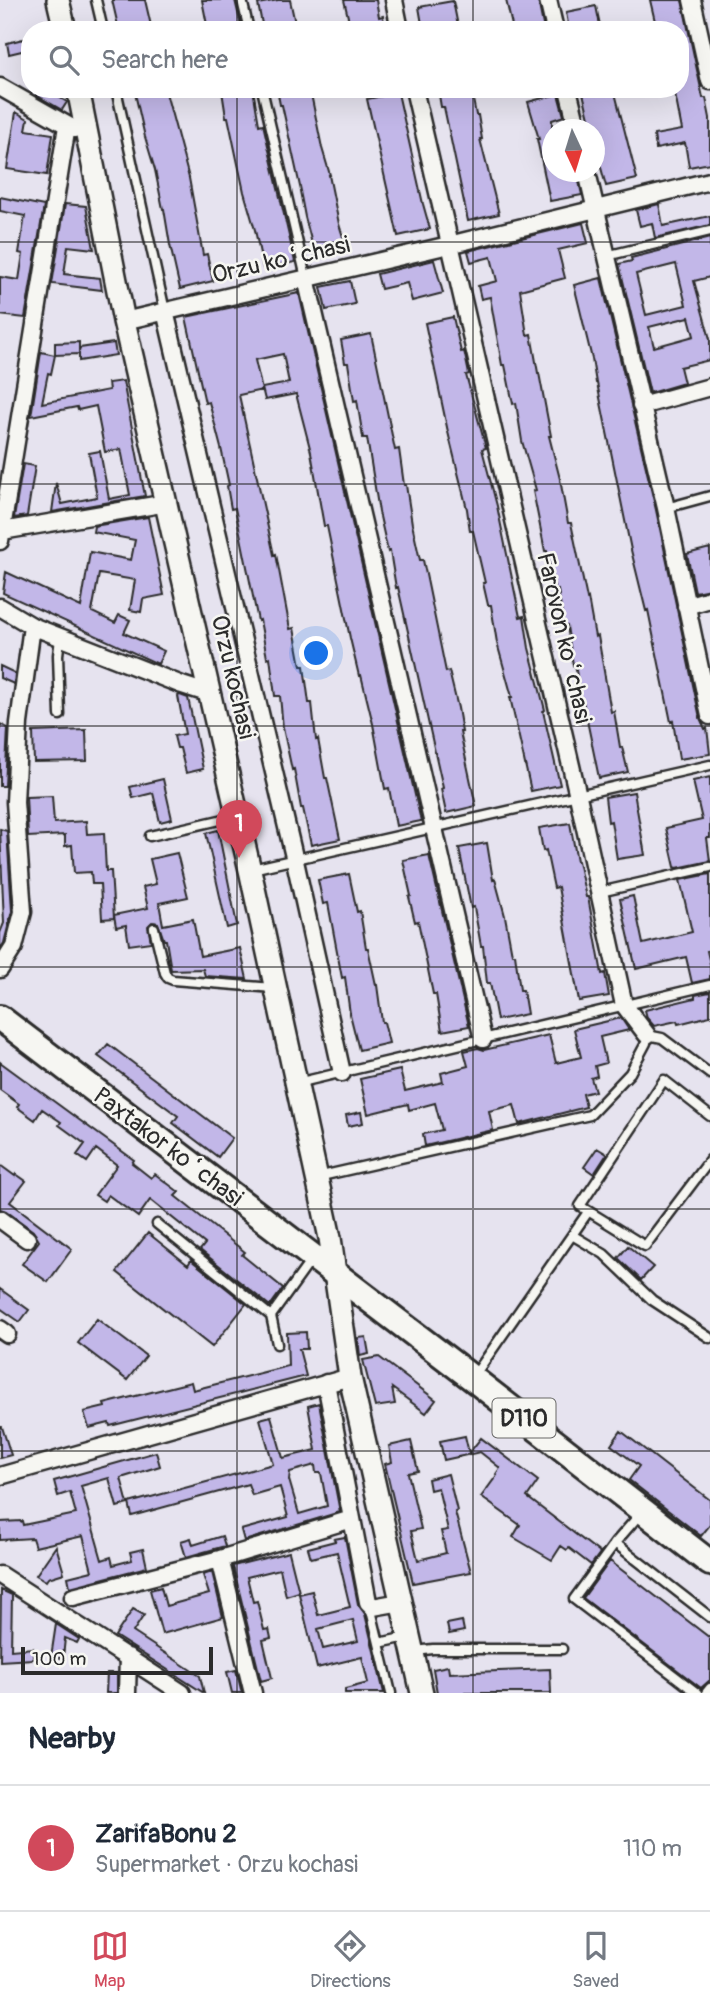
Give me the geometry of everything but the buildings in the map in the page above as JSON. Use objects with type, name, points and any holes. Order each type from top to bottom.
[{"type":"main road","points":[[58,0],[63,21]]},
{"type":"main road","name":"Orzu kochasi","points":[[80,98],[124,321],[250,870],[330,1238],[383,1605],[411,1644],[422,1693]]},
{"type":"main road","name":"Paxtakor koʻchasi","points":[[0,1018],[336,1275]]},
{"type":"main road","name":"D110","points":[[336,1275],[710,1563]]},
{"type":"street","points":[[394,0],[398,21]]},
{"type":"street","points":[[548,0],[553,21]]},
{"type":"street","points":[[692,0],[710,81]]},
{"type":"street","points":[[0,87],[89,136]]},
{"type":"street","points":[[416,98],[449,245]]},
{"type":"street","points":[[570,98],[575,119]]},
{"type":"street","points":[[67,125],[1,536],[167,503]]},
{"type":"street","name":"Orzu koʻchasi","points":[[124,321],[710,181]]},
{"type":"street","points":[[589,182],[666,508],[710,716]]},
{"type":"street","name":"Farovon koʻchasi","points":[[449,245],[624,1005],[647,1035]]},
{"type":"street","points":[[306,278],[483,1039]]},
{"type":"street","points":[[165,311],[295,861],[342,1073]]},
{"type":"street","points":[[641,406],[710,387]]},
{"type":"street","points":[[686,606],[710,599]]},
{"type":"street","points":[[0,607],[32,626],[60,638],[210,694]]},
{"type":"street","points":[[0,969],[14,947],[23,912],[15,802],[19,723],[32,626]]},
{"type":"street","points":[[0,1219],[27,1239]]},
{"type":"street","points":[[0,1476],[350,1377]]},
{"type":"street","points":[[326,1383],[352,1519],[383,1605]]},
{"type":"street","points":[[73,1597],[220,1559],[352,1519]]},
{"type":"street","points":[[220,1559],[253,1693]]},
{"type":"street","points":[[0,1575],[182,1693]]},
{"type":"street","points":[[127,1693],[128,1657]]},
{"type":"lane","points":[[96,0],[101,21]]},
{"type":"lane","points":[[242,0],[246,21]]},
{"type":"lane","points":[[118,98],[165,311]]},
{"type":"lane","points":[[264,98],[306,278]]},
{"type":"lane","points":[[606,256],[710,231]]},
{"type":"lane","points":[[666,508],[710,496]]},
{"type":"lane","points":[[60,638],[60,715]]},
{"type":"lane","points":[[250,870],[710,765]]},
{"type":"lane","points":[[150,836],[237,816]]},
{"type":"lane","points":[[600,892],[710,867]]},
{"type":"lane","points":[[155,928],[168,978],[276,988]]},
{"type":"lane","points":[[296,1084],[710,985]]},
{"type":"lane","points":[[316,1177],[590,1115],[629,1073],[646,1043],[647,1035],[662,1038],[710,1074]]},
{"type":"lane","points":[[710,1116],[664,1080],[580,1206],[645,1246],[710,1160]]},
{"type":"lane","points":[[472,1378],[588,1212]]},
{"type":"lane","points":[[156,1224],[271,1316],[277,1344]]},
{"type":"lane","points":[[572,1235],[604,1254],[652,1300],[710,1338]]},
{"type":"lane","points":[[271,1316],[313,1258]]},
{"type":"lane","points":[[642,1510],[574,1600],[697,1693]]},
{"type":"lane","points":[[615,1543],[710,1617]]},
{"type":"lane","points":[[383,1605],[379,1643],[391,1693]]},
{"type":"lane","points":[[379,1643],[411,1644],[433,1649],[562,1649]]},
{"type":"lane","points":[[706,1693],[710,1688]]},
{"type":"place","name":"ZarifaBonu 2","points":[[239,858]]}]
